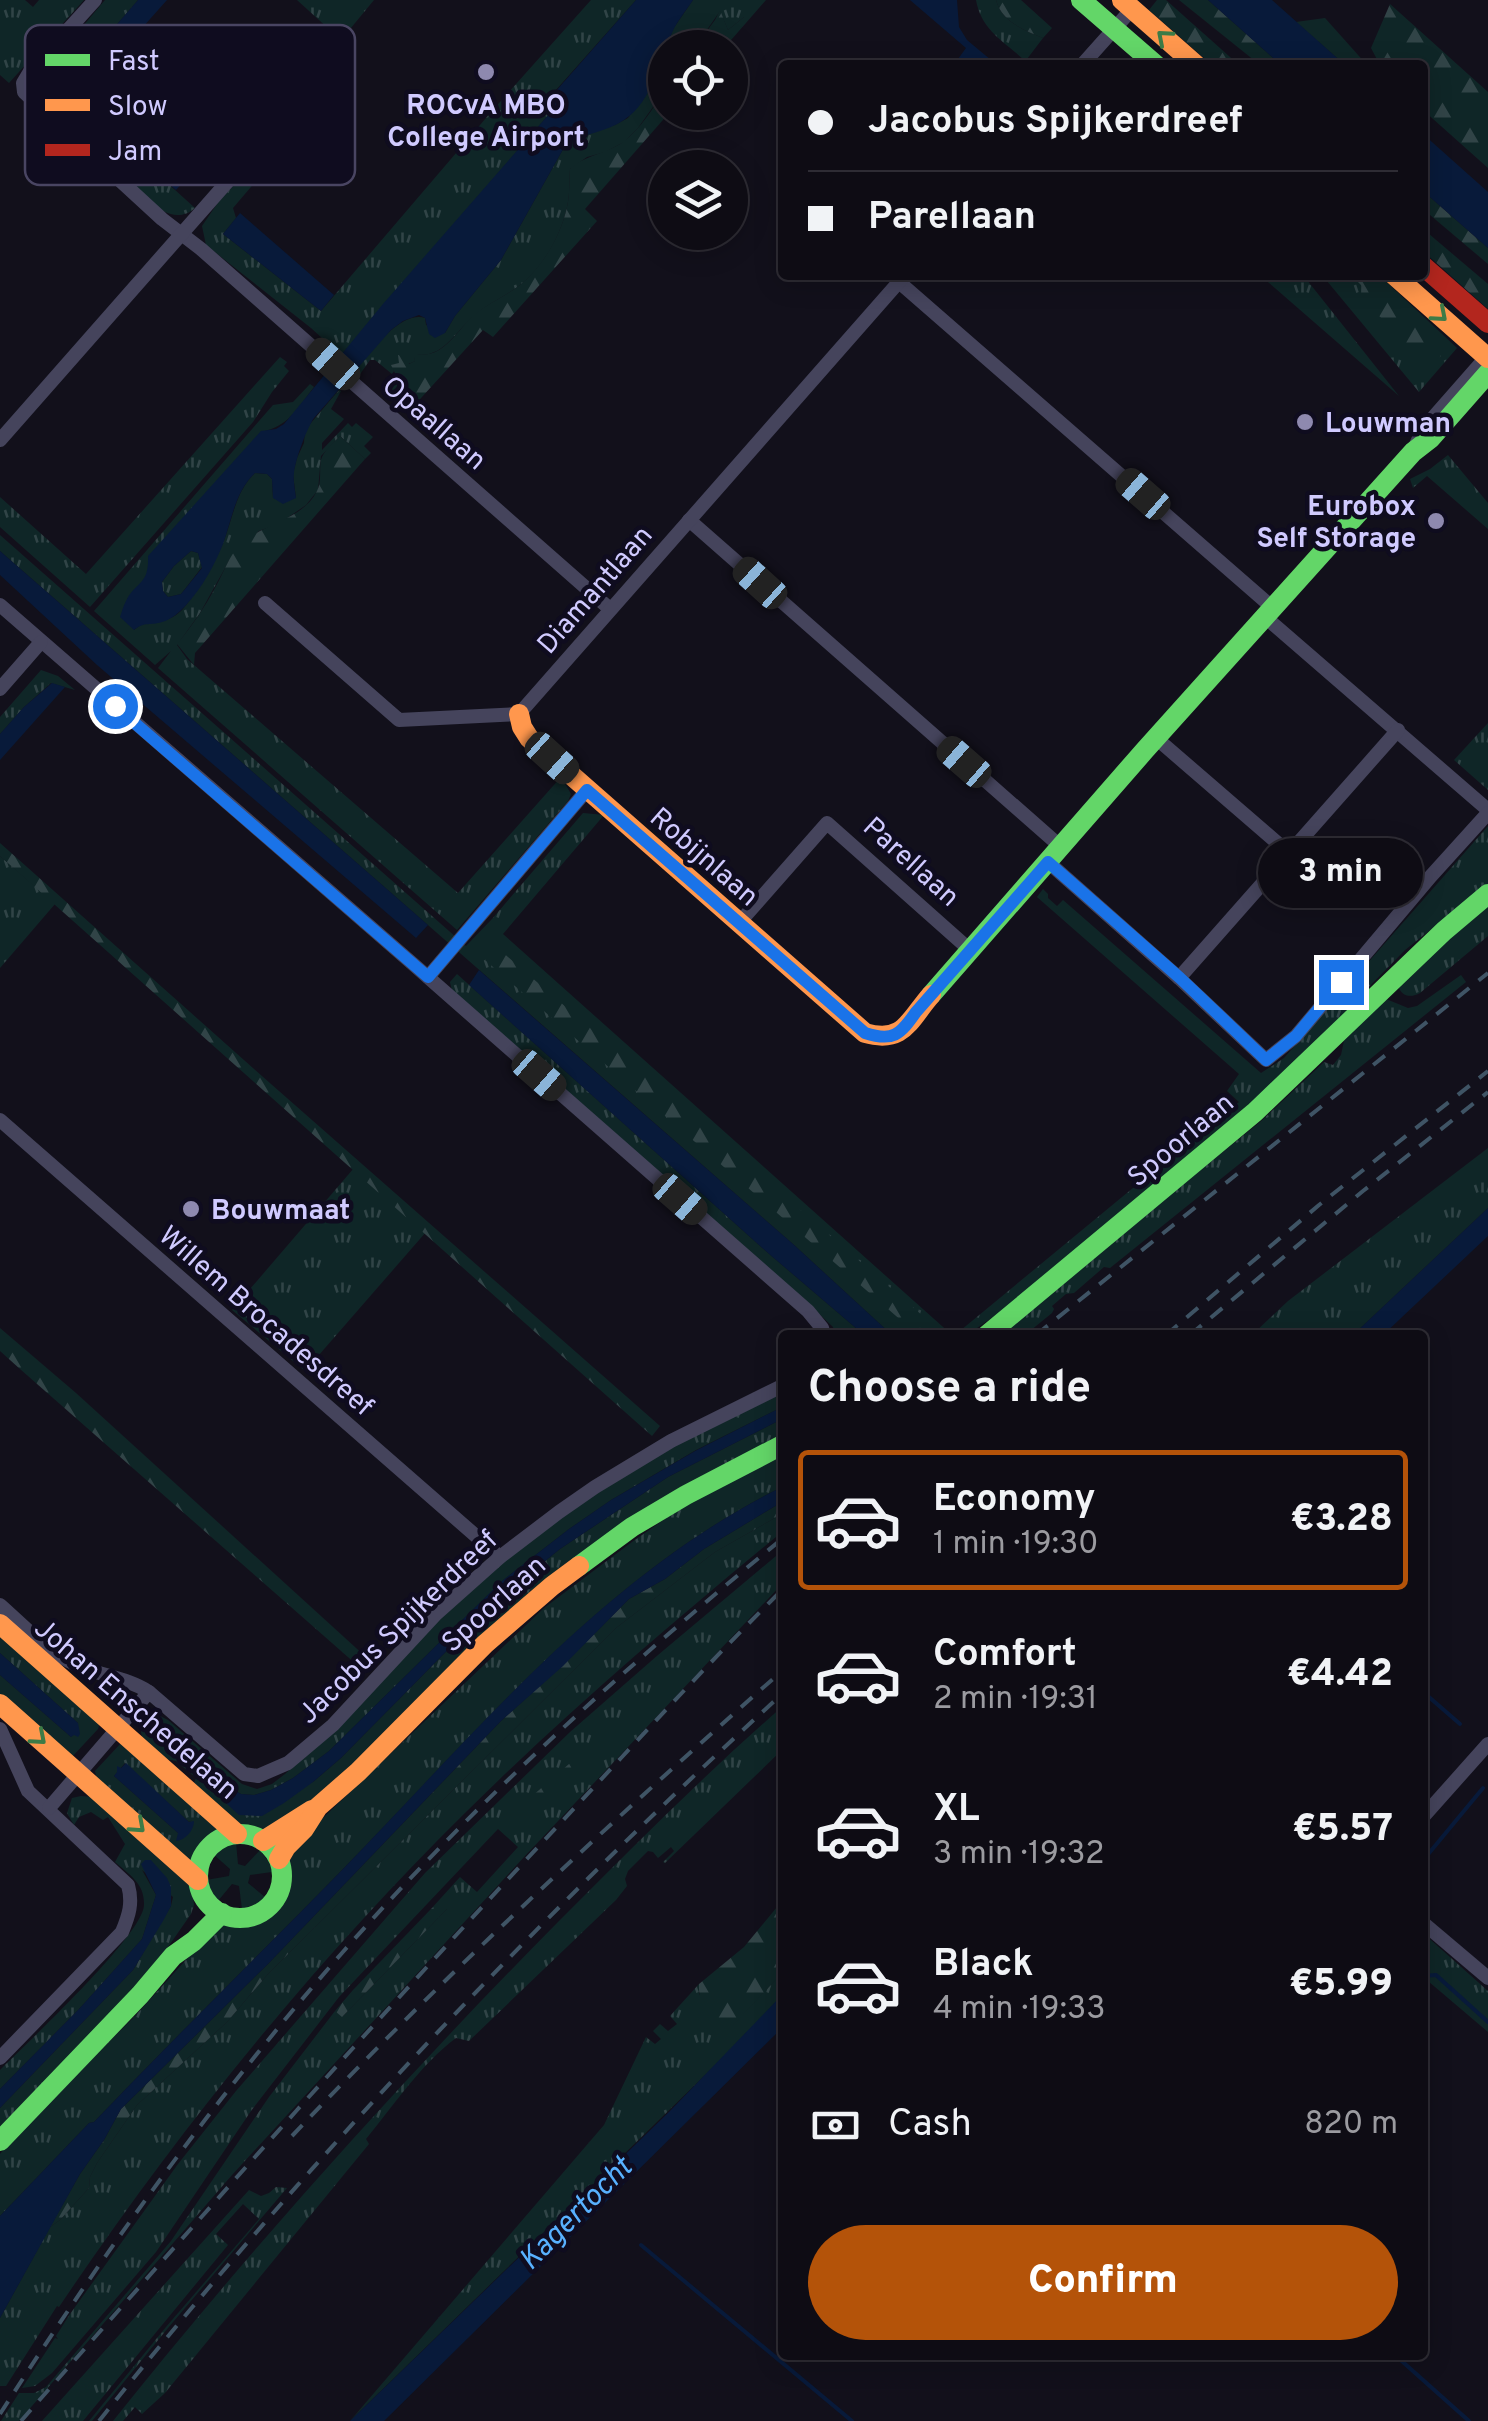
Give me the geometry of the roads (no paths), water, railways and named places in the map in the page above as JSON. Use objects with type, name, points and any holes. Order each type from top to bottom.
[{"type":"main road","points":[[1081,0],[1150,60]]},
{"type":"main road","points":[[1127,4],[1190,60]]},
{"type":"main road","points":[[1428,270],[1488,323]]},
{"type":"main road","points":[[970,950],[1413,452],[1431,438],[1488,361],[1399,280]]},
{"type":"main road","name":"Robijnlaan","points":[[519,714],[529,738],[865,1033],[880,1038],[904,1030],[970,950]]},
{"type":"main road","name":"Spoorlaan","points":[[993,1330],[1255,1112],[1444,931],[1488,894]]},
{"type":"main road","name":"Spoorlaan","points":[[279,1859],[318,1807],[485,1644],[552,1586],[645,1519],[778,1447]]},
{"type":"main road","name":"Johan Enschedelaan","points":[[0,1624],[237,1834]]},
{"type":"main road","points":[[0,1704],[78,1772],[201,1890],[212,1908],[222,1914],[237,1918],[256,1915],[270,1906],[280,1890],[279,1859],[263,1841],[249,1835],[225,1836],[208,1848],[200,1864],[201,1890],[198,1914],[173,1956]]},
{"type":"main road","name":"Spoorlaan","points":[[263,1841],[318,1807]]},
{"type":"main road","points":[[0,2141],[173,1956],[222,1914]]},
{"type":"street","name":"Opaallaan","points":[[72,25],[95,0]]},
{"type":"street","points":[[1086,60],[1114,28],[1127,4]]},
{"type":"street","name":"Opaallaan","points":[[125,185],[610,609]]},
{"type":"street","points":[[0,440],[224,185]]},
{"type":"street","name":"Diamantlaan","points":[[519,714],[900,280]]},
{"type":"street","points":[[688,520],[1055,854],[1266,1060],[1296,1036],[1488,812],[904,280]]},
{"type":"street","points":[[265,603],[399,720],[519,714]]},
{"type":"street","points":[[0,606],[808,1311],[823,1330]]},
{"type":"street","points":[[0,688],[41,642]]},
{"type":"street","points":[[1180,978],[1398,730]]},
{"type":"street","points":[[1156,738],[1288,854]]},
{"type":"street","points":[[428,977],[587,790]]},
{"type":"street","name":"Parellaan","points":[[739,922],[827,823],[970,950]]},
{"type":"street","name":"Willem Brocadesdreef","points":[[0,1120],[500,1557]]},
{"type":"street","name":"Jacobus Spijkerdreef","points":[[149,1692],[244,1774],[258,1776],[288,1763],[332,1725],[436,1614],[500,1557],[595,1487],[671,1442],[778,1388]]},
{"type":"street","points":[[0,1605],[45,1645],[76,1664],[132,1682],[149,1692],[49,1808]]},
{"type":"street","points":[[0,1729],[28,1791],[128,1885],[132,1896],[122,1932],[0,2058]]},
{"type":"street","points":[[1428,1811],[1488,1744]]},
{"type":"street","points":[[1428,1927],[1488,1978]]},
{"type":"water","points":[[138,0],[167,0],[145,25],[116,25]]},
{"type":"water","points":[[636,0],[693,0],[674,30],[648,30],[648,91],[642,102],[617,124],[566,144],[501,260],[445,333],[435,338],[429,334],[425,318],[419,315],[391,330],[311,423],[295,467],[296,498],[283,504],[273,498],[272,479],[267,474],[255,473],[238,497],[216,560],[193,597],[169,619],[134,630],[120,617],[130,594],[144,578],[148,556],[261,431],[284,424],[550,113],[555,92]],"holes":[[[191,551],[198,553],[202,568],[181,594],[168,597],[163,591],[162,582]]]},
{"type":"water","points":[[910,0],[957,0],[959,27],[967,40],[991,60],[959,60],[966,48]]},
{"type":"water","points":[[1208,0],[1272,0],[1339,60],[1275,60]]},
{"type":"water","points":[[1428,138],[1488,192],[1488,248],[1428,195]]},
{"type":"water","points":[[240,213],[334,295],[321,311],[223,234]]},
{"type":"water","points":[[0,551],[428,925],[416,938],[97,665],[0,575]]},
{"type":"water","points":[[52,683],[65,687],[0,760],[0,734]]},
{"type":"water","points":[[479,970],[887,1330],[858,1330],[469,985]]},
{"type":"water","points":[[1488,1208],[1488,1236],[1388,1330],[1358,1330]]},
{"type":"water","points":[[778,1409],[778,1421],[668,1477],[560,1549],[498,1599],[341,1758],[284,1803],[262,1816],[239,1815],[215,1793],[218,1785],[225,1785],[241,1794],[254,1795],[293,1778],[329,1751],[502,1581],[611,1500]]},
{"type":"water","points":[[778,1489],[778,1504],[629,1599],[501,1721],[268,1964],[121,2109],[0,2318],[0,2216],[548,1658],[658,1564],[718,1523]]},
{"type":"water","points":[[0,1653],[78,1723],[78,1737],[71,1737],[0,1675]]},
{"type":"water","points":[[126,1763],[189,1822],[194,1821],[186,1837],[176,1841],[178,1833],[114,1776],[117,1766],[121,1768]]},
{"type":"water","points":[[151,1860],[171,1887],[171,1906],[163,1921],[133,1970],[0,2108],[0,2089],[142,1939],[156,1895],[141,1864]]},
{"type":"water","name":"Kagertocht","points":[[778,1999],[778,2032],[384,2421],[350,2421],[670,2111]]},
{"type":"waterway","points":[[1428,1696],[1460,1724]]},
{"type":"waterway","points":[[1428,1854],[1483,1788]]},
{"type":"waterway","points":[[1428,1976],[1436,1975],[1488,2022]]},
{"type":"waterway","points":[[641,2245],[778,2359]]},
{"type":"waterway","points":[[779,2360],[852,2421]]},
{"type":"waterway","points":[[1401,2360],[1469,2421]]},
{"type":"railway","points":[[1042,1330],[1488,973]]},
{"type":"railway","points":[[1172,1330],[1319,1205],[1488,1071]]},
{"type":"railway","points":[[1196,1330],[1488,1092]]},
{"type":"railway","points":[[0,2414],[162,2177],[342,1953],[445,1842],[554,1737],[778,1542]]},
{"type":"railway","points":[[21,2421],[407,1989],[778,1594]]},
{"type":"railway","points":[[292,2136],[532,1898],[778,1675]]},
{"type":"railway","points":[[99,2421],[259,2229],[426,2044],[601,1866],[778,1698]]},
{"type":"place","name":"ROCvA MBO College Airport","points":[[486,72]]},
{"type":"place","name":"Louwman","points":[[1305,422]]},
{"type":"place","name":"Eurobox Self Storage","points":[[1436,521]]},
{"type":"place","name":"Bouwmaat","points":[[191,1209]]}]
